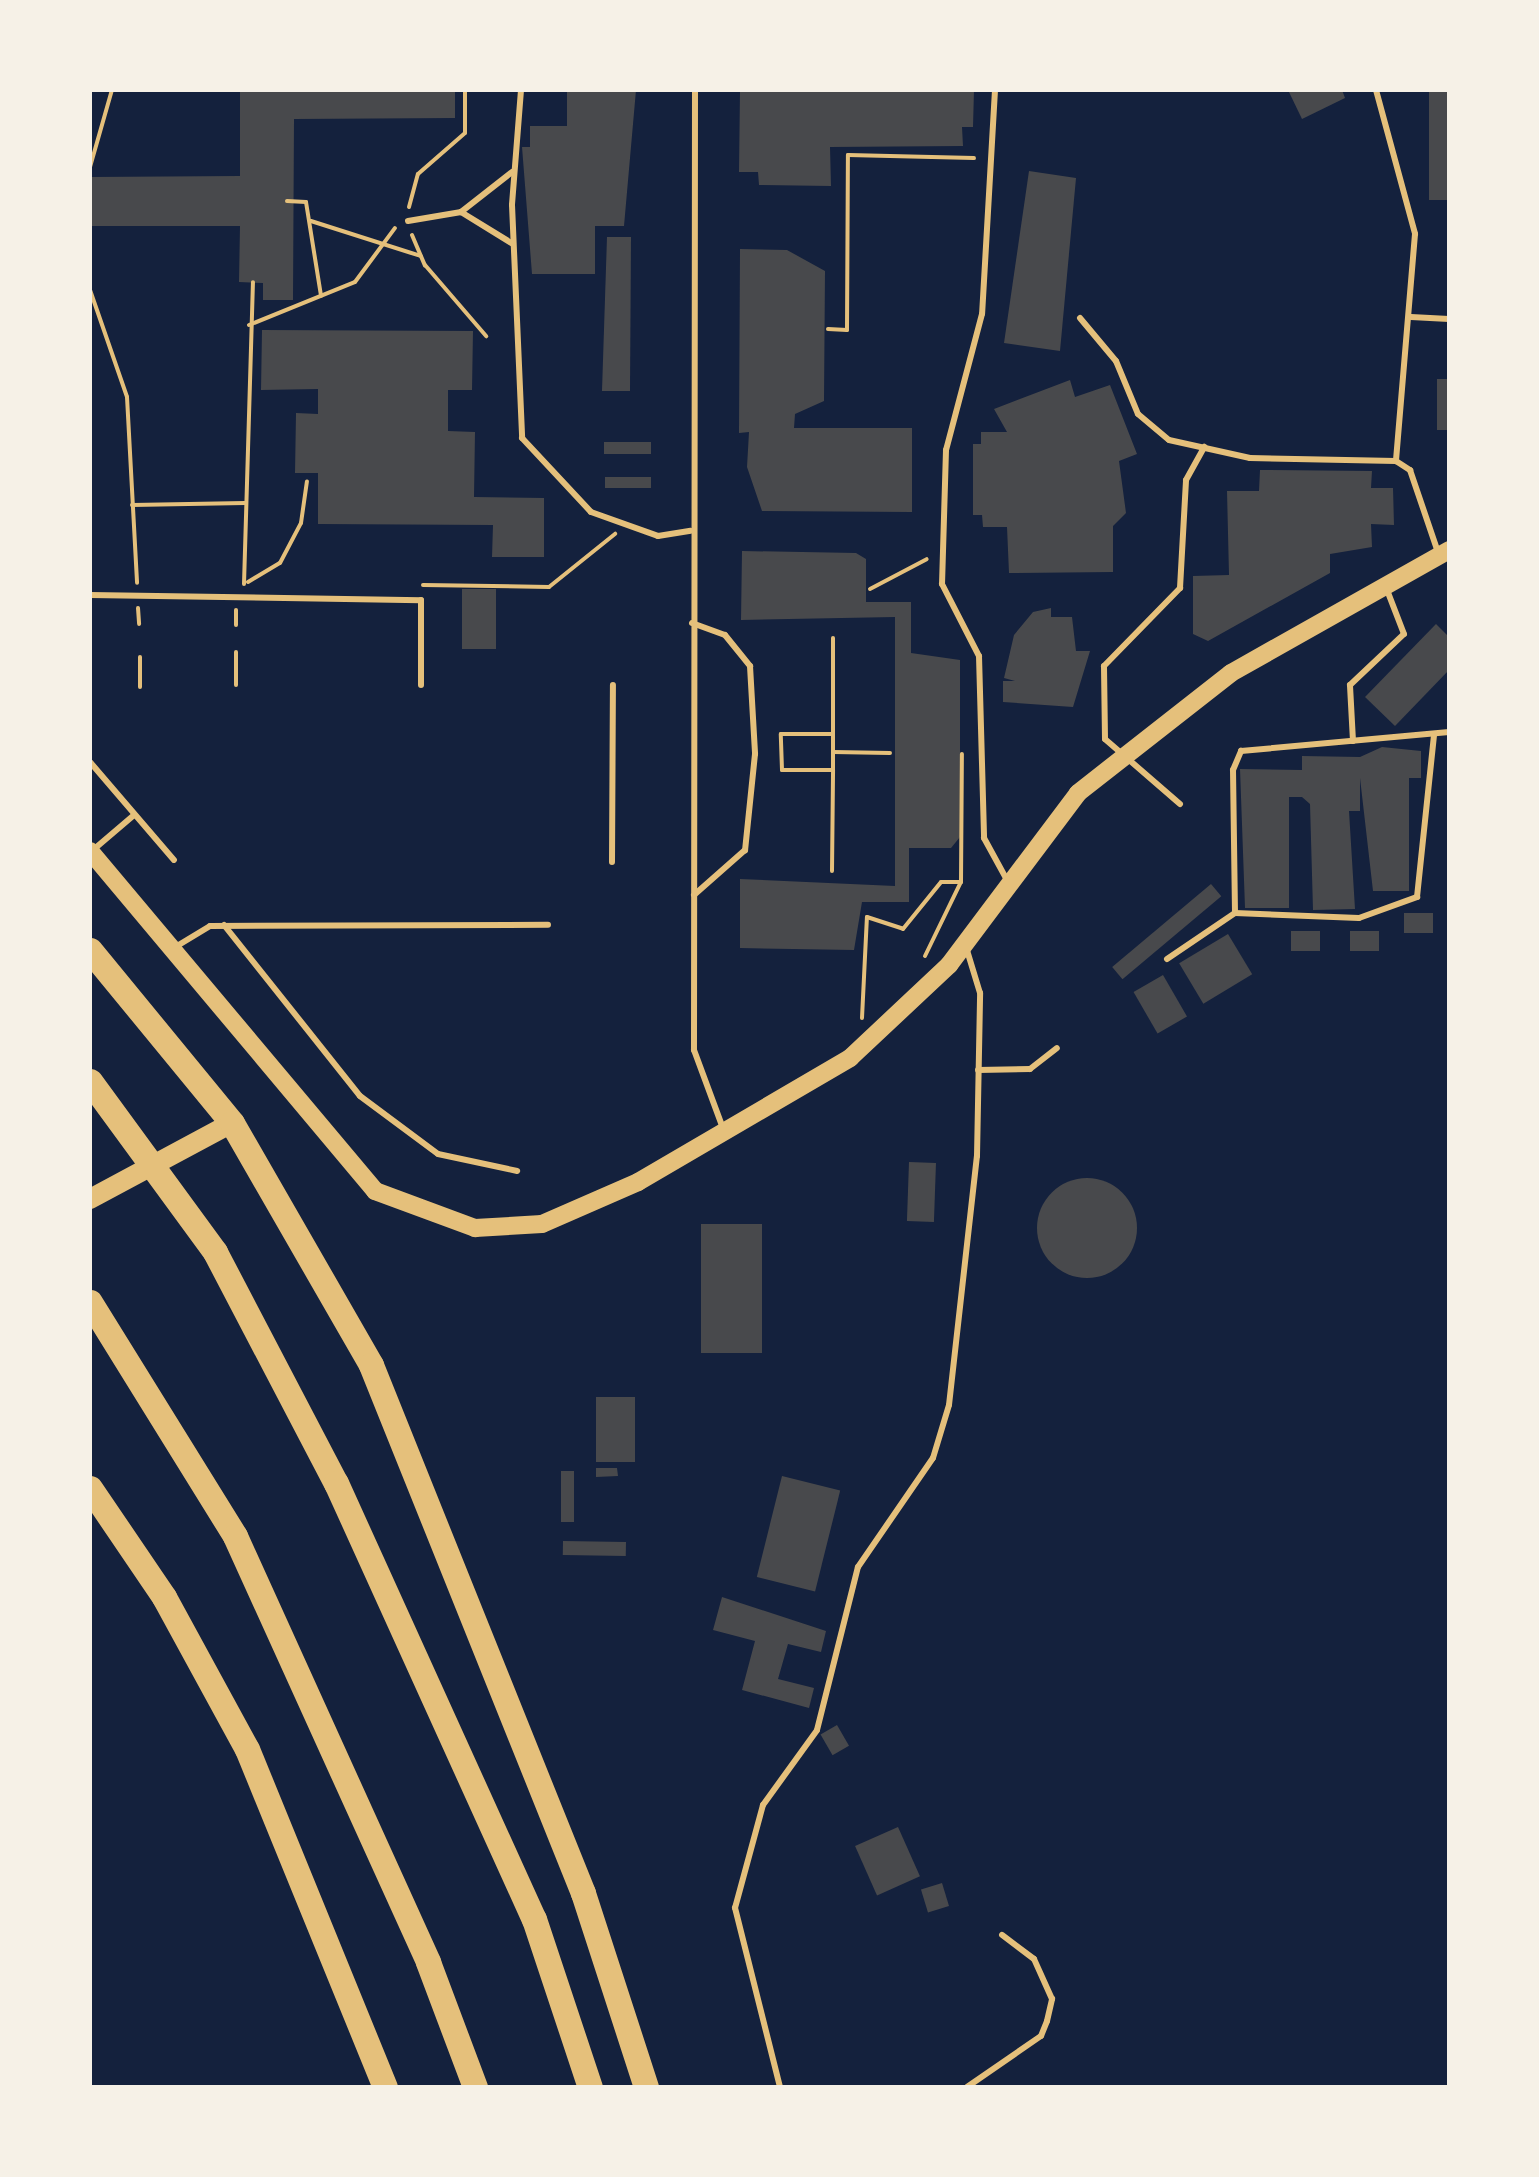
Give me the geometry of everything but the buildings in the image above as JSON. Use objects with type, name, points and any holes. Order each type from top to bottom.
[{"type":"highway","points":[[90,950],[232,1123],[371,1365],[583,1893],[646,2087]]},
{"type":"highway","points":[[93,1085],[215,1252],[336,1483],[534,1918],[590,2087]]},
{"type":"highway","points":[[93,1306],[234,1536],[428,1962],[475,2087]]},
{"type":"highway","points":[[90,1488],[164,1596],[247,1749],[385,2087]]},
{"type":"main road","points":[[90,1200],[232,1123]]},
{"type":"street","points":[[90,851],[376,1191],[474,1228],[542,1224],[588,1210],[724,1132],[884,1032],[964,941],[1051,820],[1120,759],[1231,673],[1444,553]]},
{"type":"lane","points":[[521,90],[513,171],[513,244],[522,438],[561,486],[621,526],[658,536],[691,531]]},
{"type":"lane","points":[[695,90],[691,531],[694,1050],[724,1132]]},
{"type":"lane","points":[[996,90],[996,158],[982,314],[946,450],[942,584],[979,656],[984,838],[1007,880]]},
{"type":"lane","points":[[1376,90],[1408,184],[1411,317],[1396,461]]},
{"type":"lane","points":[[408,220],[460,212],[513,171]]},
{"type":"lane","points":[[460,212],[513,244]]},
{"type":"lane","points":[[1411,317],[1449,320]]},
{"type":"lane","points":[[1080,318],[1102,339],[1152,430],[1250,458],[1396,461],[1410,470],[1444,553]]},
{"type":"lane","points":[[1180,804],[1120,759],[1104,733],[1104,666],[1180,588],[1186,480],[1204,447]]},
{"type":"lane","points":[[1353,741],[1350,685],[1404,634],[1384,584]]},
{"type":"lane","points":[[90,594],[422,600],[422,686]]},
{"type":"lane","points":[[692,623],[725,635],[750,666],[755,807],[744,850],[693,896]]},
{"type":"lane","points":[[612,862],[614,686]]},
{"type":"lane","points":[[1234,913],[1236,758],[1281,741],[1353,741],[1449,732]]},
{"type":"lane","points":[[1167,959],[1234,913],[1359,918],[1417,897],[1434,734]]},
{"type":"lane","points":[[90,762],[174,860]]},
{"type":"lane","points":[[90,851],[134,816]]},
{"type":"lane","points":[[171,950],[195,930],[224,926],[548,925]]},
{"type":"lane","points":[[224,926],[360,1096],[438,1154],[517,1171]]},
{"type":"lane","points":[[780,2087],[735,1908],[763,1805],[817,1730],[858,1567],[933,1458],[949,1405],[978,1070],[980,994],[964,941]]},
{"type":"lane","points":[[978,1070],[1030,1070],[1057,1048]]},
{"type":"lane","points":[[966,2087],[1040,2036],[1047,2021],[1052,1999],[1034,1959],[1002,1936]]},
{"type":"path","points":[[90,167],[112,90]]},
{"type":"path","points":[[464,90],[465,132],[418,174],[408,220],[421,256],[486,336]]},
{"type":"path","points":[[828,329],[847,330],[848,155],[996,158]]},
{"type":"path","points":[[287,202],[306,202],[321,296]]},
{"type":"path","points":[[311,220],[376,246],[421,256]]},
{"type":"path","points":[[249,326],[354,282],[376,246],[408,220]]},
{"type":"path","points":[[252,282],[244,584],[280,563],[302,524],[307,481]]},
{"type":"path","points":[[90,290],[127,397],[139,624]]},
{"type":"path","points":[[132,505],[245,503]]},
{"type":"path","points":[[472,585],[549,587],[621,526]]},
{"type":"path","points":[[870,589],[943,549]]},
{"type":"path","points":[[832,638],[832,870]]},
{"type":"path","points":[[236,652],[236,686]]},
{"type":"path","points":[[140,656],[140,687]]},
{"type":"path","points":[[832,734],[781,734],[782,770],[832,770]]},
{"type":"path","points":[[832,752],[890,753]]},
{"type":"path","points":[[914,969],[947,926],[962,882],[962,754]]},
{"type":"path","points":[[876,1006],[862,1019],[867,917],[903,928],[942,882],[962,882]]}]
